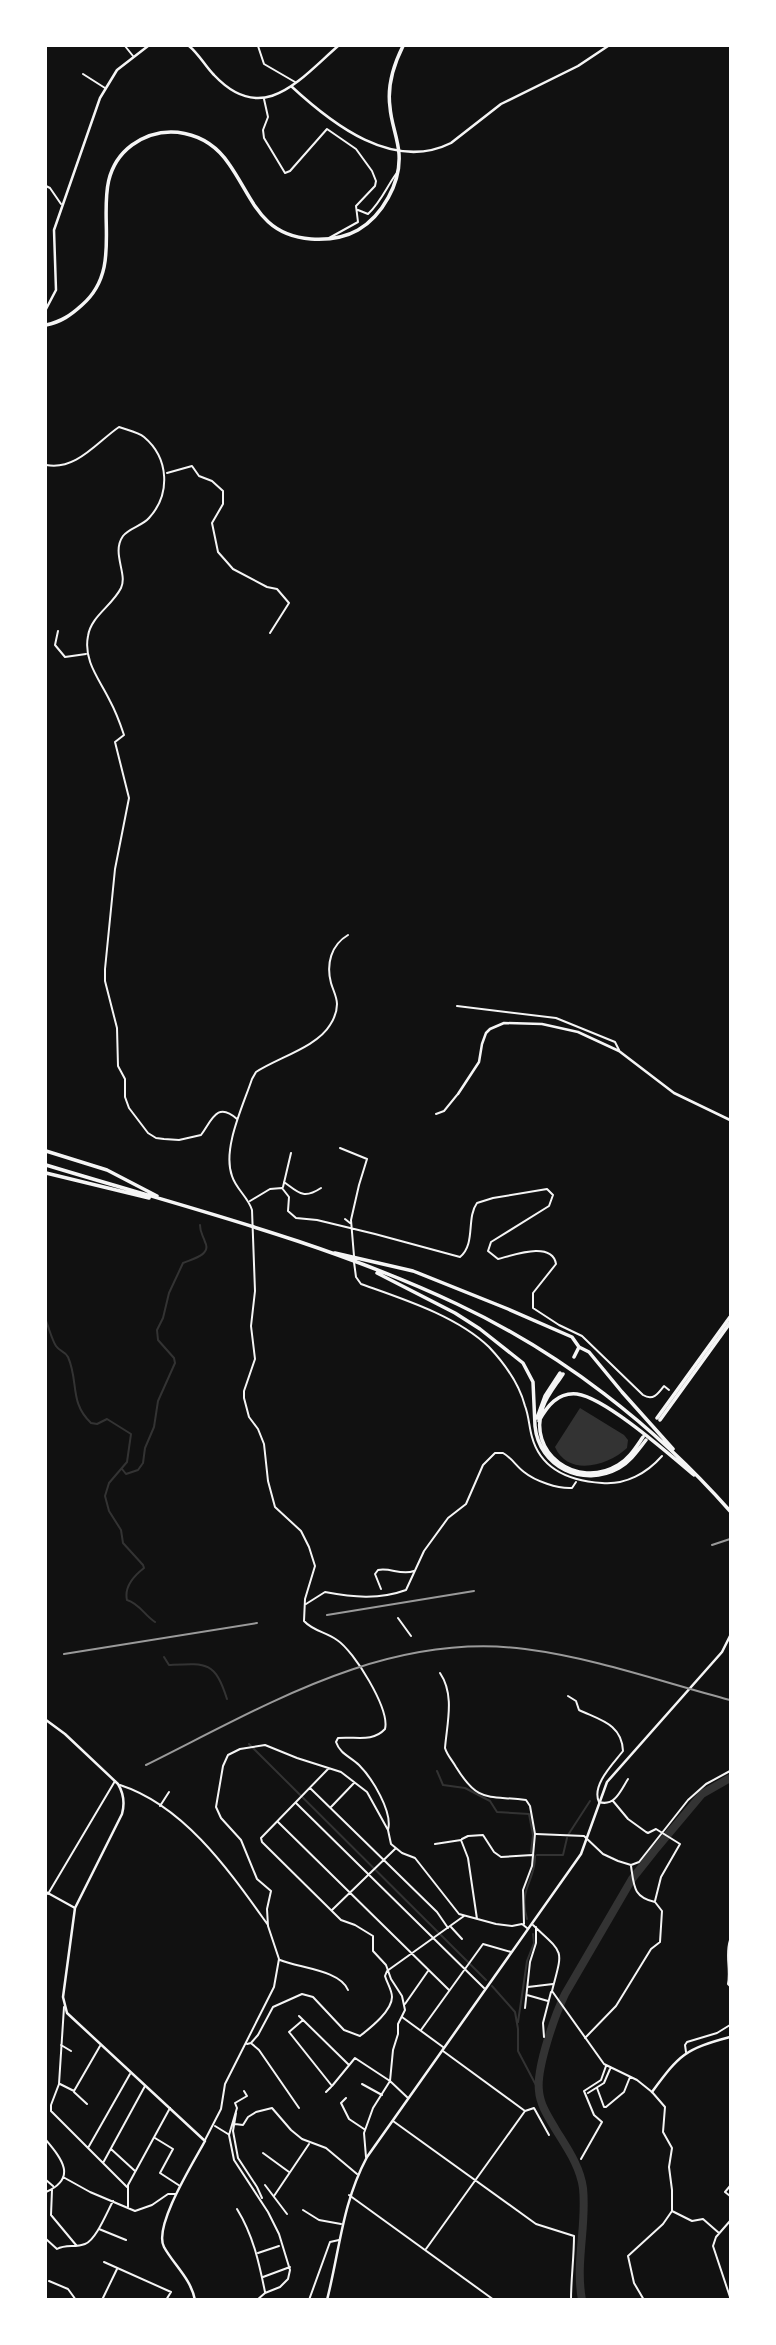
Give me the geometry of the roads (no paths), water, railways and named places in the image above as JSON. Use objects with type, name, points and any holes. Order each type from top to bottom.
[{"type":"highway","points":[[46,325],[71,315],[99,285],[107,257],[108,178],[123,153],[141,139],[154,134],[183,132],[208,142],[230,165],[246,196],[270,223],[302,238],[328,239],[352,233],[370,222],[384,205],[394,186],[397,171],[399,156],[389,106],[392,73],[403,46]]},
{"type":"highway","points":[[46,1151],[114,1174],[164,1200]]},
{"type":"highway","points":[[46,1165],[260,1229],[425,1290],[516,1335],[580,1376],[608,1396],[686,1464]]},
{"type":"highway","points":[[46,1172],[79,1182],[164,1200]]},
{"type":"highway","points":[[326,1252],[413,1271],[572,1337],[579,1347],[589,1352],[730,1511]]},
{"type":"highway","points":[[360,1265],[455,1313],[523,1363],[533,1382],[535,1426],[539,1443],[550,1460],[561,1469],[585,1476],[604,1474],[620,1468],[635,1454],[645,1438],[618,1465],[603,1471],[586,1473],[569,1469],[552,1457],[542,1441],[539,1422],[543,1405],[561,1373],[541,1404],[535,1426]]},
{"type":"highway","points":[[730,1317],[658,1419],[730,1323]]},
{"type":"highway","points":[[573,1356],[579,1347]]},
{"type":"highway","points":[[539,1422],[549,1405],[562,1396],[577,1394],[586,1397],[631,1424],[712,1490]]},
{"type":"street","points":[[125,46],[134,57]]},
{"type":"street","points":[[46,309],[56,290],[54,230],[105,88],[117,71],[148,46]]},
{"type":"street","points":[[189,46],[214,76],[232,90],[256,100],[278,95],[338,46]]},
{"type":"street","points":[[258,46],[264,64],[296,82]]},
{"type":"street","points":[[291,86],[348,132],[370,143],[421,152],[451,143],[501,104],[578,66],[608,46]]},
{"type":"street","points":[[83,74],[105,88]]},
{"type":"street","points":[[264,99],[268,117],[263,130],[264,138],[285,173],[290,171],[327,129],[356,149],[372,171],[375,186],[356,206],[358,222],[328,239]]},
{"type":"street","points":[[357,210],[368,214],[386,194],[397,171]]},
{"type":"street","points":[[46,186],[62,204]]},
{"type":"street","points":[[46,465],[61,465],[80,458],[120,427],[143,436],[159,456],[165,473],[163,491],[156,508],[144,523],[127,532],[121,540],[118,558],[121,589],[92,626],[88,638],[88,654],[95,676],[111,702],[124,735],[115,742],[129,801],[115,869],[105,978],[117,1028],[118,1063],[125,1079],[126,1101],[143,1129],[159,1139],[178,1140],[200,1136],[211,1118],[222,1111],[227,1111],[239,1120]]},
{"type":"street","points":[[165,473],[192,466],[199,477],[212,481],[223,491],[223,503],[212,523],[218,552],[233,569],[267,587],[277,589],[289,603],[270,633]]},
{"type":"street","points":[[58,631],[55,645],[65,657],[88,654]]},
{"type":"street","points":[[348,935],[336,945],[331,954],[330,976],[337,1004],[330,1025],[324,1033],[256,1072],[229,1153],[229,1165],[235,1184],[252,1210],[255,1291],[251,1326],[256,1359],[244,1398],[248,1415],[264,1444],[268,1481],[275,1507],[301,1531],[315,1566],[307,1589],[303,1616],[306,1624],[337,1639],[355,1660],[378,1698],[385,1717],[385,1729],[379,1735],[372,1738],[338,1738],[336,1746],[358,1764],[374,1785],[387,1809],[390,1821],[389,1841],[396,1849],[415,1858],[456,1912],[477,1920],[506,1926],[524,1925],[529,1929]]},
{"type":"street","points":[[457,1006],[556,1018],[615,1042],[619,1051]]},
{"type":"street","points":[[436,1114],[444,1111],[479,1062],[486,1033],[499,1024],[542,1024],[566,1028],[619,1051],[674,1093],[730,1120]]},
{"type":"street","points":[[340,1148],[368,1159],[351,1223],[356,1278],[361,1284],[388,1293],[466,1330],[499,1357],[516,1383],[525,1405],[531,1436],[543,1459],[558,1472],[577,1480],[601,1483],[623,1482],[643,1473],[662,1455]]},
{"type":"street","points":[[282,1188],[291,1153]]},
{"type":"street","points":[[284,1182],[303,1194],[321,1188]]},
{"type":"street","points":[[249,1202],[270,1189],[282,1188],[288,1193],[288,1211],[293,1216],[351,1228],[460,1257],[467,1248],[472,1212],[477,1203],[547,1189],[553,1195],[549,1206],[491,1242],[489,1254],[498,1259],[545,1251],[554,1256],[555,1269],[533,1293],[533,1308],[582,1336],[643,1395],[654,1397],[664,1386],[669,1390]]},
{"type":"street","points":[[345,1219],[351,1223]]},
{"type":"street","points":[[305,1605],[325,1592],[353,1597],[377,1597],[408,1588],[424,1551],[444,1522],[466,1504],[483,1465],[495,1452],[503,1453],[526,1474],[547,1483],[572,1488],[577,1480]]},
{"type":"street","points":[[381,1589],[375,1574],[378,1570],[406,1573],[414,1571]]},
{"type":"street","points":[[398,1618],[411,1636]]},
{"type":"street","points":[[327,2300],[349,2195],[367,2157],[485,1989],[534,1925],[581,1854],[607,1782],[722,1652],[730,1636]]},
{"type":"street","points":[[440,1673],[445,1681],[449,1699],[446,1751],[474,1791],[489,1798],[526,1800],[530,1806],[535,1834],[532,1866],[523,1890],[524,1925]]},
{"type":"street","points":[[568,1696],[576,1701],[579,1710],[615,1727],[623,1745],[624,1751],[597,1791],[599,1802]]},
{"type":"street","points":[[46,1720],[115,1781],[124,1797],[122,1814],[75,1908],[63,1997],[59,2084],[51,2111],[127,2188]]},
{"type":"street","points":[[195,2300],[190,2284],[167,2253],[160,2238],[166,2217],[214,2125],[223,2103],[225,2084],[271,1995],[279,1959],[268,1926],[267,1909],[271,1891],[257,1879],[241,1840],[221,1818],[216,1807],[225,1759],[231,1752],[248,1747],[270,1746],[341,1772],[367,1792],[388,1830]]},
{"type":"street","points":[[329,1768],[262,1836],[262,1842],[341,1920],[363,1928],[373,1936],[373,1951],[386,1965],[405,2005]]},
{"type":"street","points":[[535,1834],[587,1838],[603,1854],[618,1861],[631,1864],[639,1862],[688,1800],[706,1784],[730,1771]]},
{"type":"street","points":[[599,1802],[606,1804],[613,1801],[628,1779]]},
{"type":"street","points":[[75,1908],[47,1893],[115,1781]]},
{"type":"street","points":[[330,1807],[354,1783]]},
{"type":"street","points":[[118,1784],[133,1789],[186,1824],[214,1854],[268,1926]]},
{"type":"street","points":[[309,1787],[462,1939]]},
{"type":"street","points":[[160,1806],[169,1792]]},
{"type":"street","points":[[613,1801],[628,1819],[646,1832],[656,1829],[680,1844],[661,1877],[655,1902]]},
{"type":"street","points":[[295,1802],[485,1989]]},
{"type":"street","points":[[277,1821],[449,1990]]},
{"type":"street","points":[[435,1844],[483,1835],[494,1852],[501,1857],[533,1854]]},
{"type":"street","points":[[461,1840],[468,1858],[477,1920]]},
{"type":"street","points":[[332,1911],[396,1849]]},
{"type":"street","points":[[585,2038],[616,2006],[651,1949],[660,1942],[662,1911],[655,1902],[640,1898],[631,1864]]},
{"type":"street","points":[[246,2044],[251,2043],[274,2007],[302,1994],[313,1997],[344,2029],[360,2035],[377,2020],[391,2002],[391,1990],[385,1976],[387,1971],[464,1916]]},
{"type":"street","points":[[534,1925],[559,1950],[554,1984],[543,2023],[544,2037]]},
{"type":"street","points":[[525,2008],[530,1962],[536,1943],[534,1925]]},
{"type":"street","points":[[730,1940],[727,1954],[730,1986]]},
{"type":"street","points":[[421,2030],[483,1944],[512,1952]]},
{"type":"street","points":[[279,1959],[338,1978],[348,1990]]},
{"type":"street","points":[[367,2157],[364,2152],[365,2129],[373,2108],[390,2081],[393,2050],[405,2005],[429,1971]]},
{"type":"street","points":[[527,1987],[554,1984]]},
{"type":"street","points":[[552,1991],[608,2067],[630,2076],[652,2092],[666,2109],[663,2132],[672,2148],[669,2167],[672,2211],[663,2224],[628,2256],[634,2283],[644,2300]]},
{"type":"street","points":[[526,1995],[548,2001]]},
{"type":"street","points":[[64,2007],[67,2013],[205,2141]]},
{"type":"street","points":[[299,2016],[348,2065]]},
{"type":"street","points":[[401,2017],[525,2111]]},
{"type":"street","points":[[303,2020],[289,2032],[332,2086]]},
{"type":"street","points":[[686,2052],[687,2042],[717,2033],[730,2025]]},
{"type":"street","points":[[652,2092],[686,2052],[730,2037]]},
{"type":"street","points":[[251,2043],[259,2050],[299,2108]]},
{"type":"street","points":[[60,2044],[71,2051]]},
{"type":"street","points":[[74,2091],[101,2044]]},
{"type":"street","points":[[326,2092],[355,2058],[390,2081],[408,2098]]},
{"type":"street","points":[[588,2093],[606,2081],[608,2067]]},
{"type":"street","points":[[581,2159],[602,2122],[594,2115],[584,2091],[601,2080],[608,2067]]},
{"type":"street","points":[[88,2149],[131,2073]]},
{"type":"street","points":[[597,2088],[606,2107],[624,2092],[630,2076]]},
{"type":"street","points":[[59,2084],[74,2091],[88,2104]]},
{"type":"street","points":[[362,2084],[382,2095]]},
{"type":"street","points":[[102,2164],[145,2086]]},
{"type":"street","points":[[244,2091],[247,2096],[235,2103],[237,2108],[233,2131],[238,2158],[257,2187],[261,2200]]},
{"type":"street","points":[[346,2098],[341,2103],[349,2119],[365,2129]]},
{"type":"street","points":[[128,2208],[127,2188],[170,2108]]},
{"type":"street","points":[[235,2124],[243,2125],[256,2112],[272,2108],[291,2130],[326,2148],[358,2174]]},
{"type":"street","points":[[425,2250],[525,2111],[534,2109],[549,2135]]},
{"type":"street","points":[[236,2112],[229,2135],[234,2160],[261,2200],[279,2234],[290,2267],[290,2274],[284,2283],[259,2299]]},
{"type":"street","points":[[392,2120],[536,2224],[574,2236],[571,2300]]},
{"type":"street","points":[[214,2125],[229,2135]]},
{"type":"street","points":[[153,2137],[173,2149],[160,2172],[181,2186]]},
{"type":"street","points":[[46,2140],[64,2163],[63,2177],[46,2192]]},
{"type":"street","points":[[274,2196],[310,2142]]},
{"type":"street","points":[[110,2148],[135,2171]]},
{"type":"street","points":[[263,2153],[289,2172]]},
{"type":"street","points":[[63,2177],[137,2211],[152,2206],[168,2194],[177,2194]]},
{"type":"street","points":[[46,2180],[53,2188],[51,2215],[76,2246]]},
{"type":"street","points":[[265,2185],[288,2214]]},
{"type":"street","points":[[730,2186],[725,2192],[730,2196]]},
{"type":"street","points":[[349,2195],[494,2300]]},
{"type":"street","points":[[46,2239],[57,2249],[61,2246],[87,2243],[113,2202]]},
{"type":"street","points":[[237,2209],[246,2224],[257,2254],[265,2293]]},
{"type":"street","points":[[303,2210],[319,2220],[341,2224]]},
{"type":"street","points":[[672,2211],[689,2221],[703,2219],[719,2233]]},
{"type":"street","points":[[730,2221],[714,2240],[713,2251],[730,2297]]},
{"type":"street","points":[[98,2228],[126,2240]]},
{"type":"street","points":[[309,2300],[330,2242],[339,2240]]},
{"type":"street","points":[[257,2254],[281,2245]]},
{"type":"street","points":[[104,2262],[171,2292],[166,2300]]},
{"type":"street","points":[[262,2277],[290,2267]]},
{"type":"street","points":[[102,2300],[118,2269]]},
{"type":"street","points":[[49,2281],[68,2289],[76,2300]]},
{"type":"waterway","points":[[122,1469],[126,1474],[138,1470],[143,1463],[145,1448],[154,1427],[158,1401],[175,1363],[174,1358],[158,1340],[157,1330],[169,1293],[183,1263],[200,1256],[206,1250],[200,1225]]},
{"type":"waterway","points":[[46,1321],[56,1346],[68,1357],[77,1399],[84,1415],[91,1423],[97,1424],[107,1419],[131,1434],[127,1462],[109,1483],[105,1496],[109,1511],[121,1530],[123,1543],[144,1568],[129,1586],[127,1600],[155,1622]]},
{"type":"waterway","points":[[164,1657],[169,1665],[192,1664],[207,1667],[218,1677],[227,1699]]},
{"type":"waterway","points":[[249,1744],[486,1980]]},
{"type":"waterway","points":[[437,1771],[443,1785],[465,1788],[490,1801],[497,1812],[529,1814],[533,1835],[531,1852],[535,1856],[535,1864],[526,1892],[527,1919]]},
{"type":"waterway","points":[[582,2300],[580,2272],[583,2188],[569,2150],[545,2111],[540,2096],[540,2069],[547,2042],[565,1994],[632,1879],[702,1794],[730,1778]]},
{"type":"waterway","points":[[568,1835],[590,1801]]},
{"type":"waterway","points":[[537,1855],[563,1855],[567,1838]]},
{"type":"waterway","points":[[518,2022],[527,1961],[534,1943],[533,1934]]},
{"type":"waterway","points":[[492,1986],[515,2012],[518,2051],[538,2089]]},
{"type":"railway","points":[[712,1545],[730,1539]]},
{"type":"railway","points":[[327,1615],[474,1591]]},
{"type":"railway","points":[[64,1654],[257,1623]]},
{"type":"railway","points":[[146,1765],[236,1719],[328,1678],[375,1662],[424,1651],[474,1646],[551,1653],[603,1664],[730,1700]]}]
